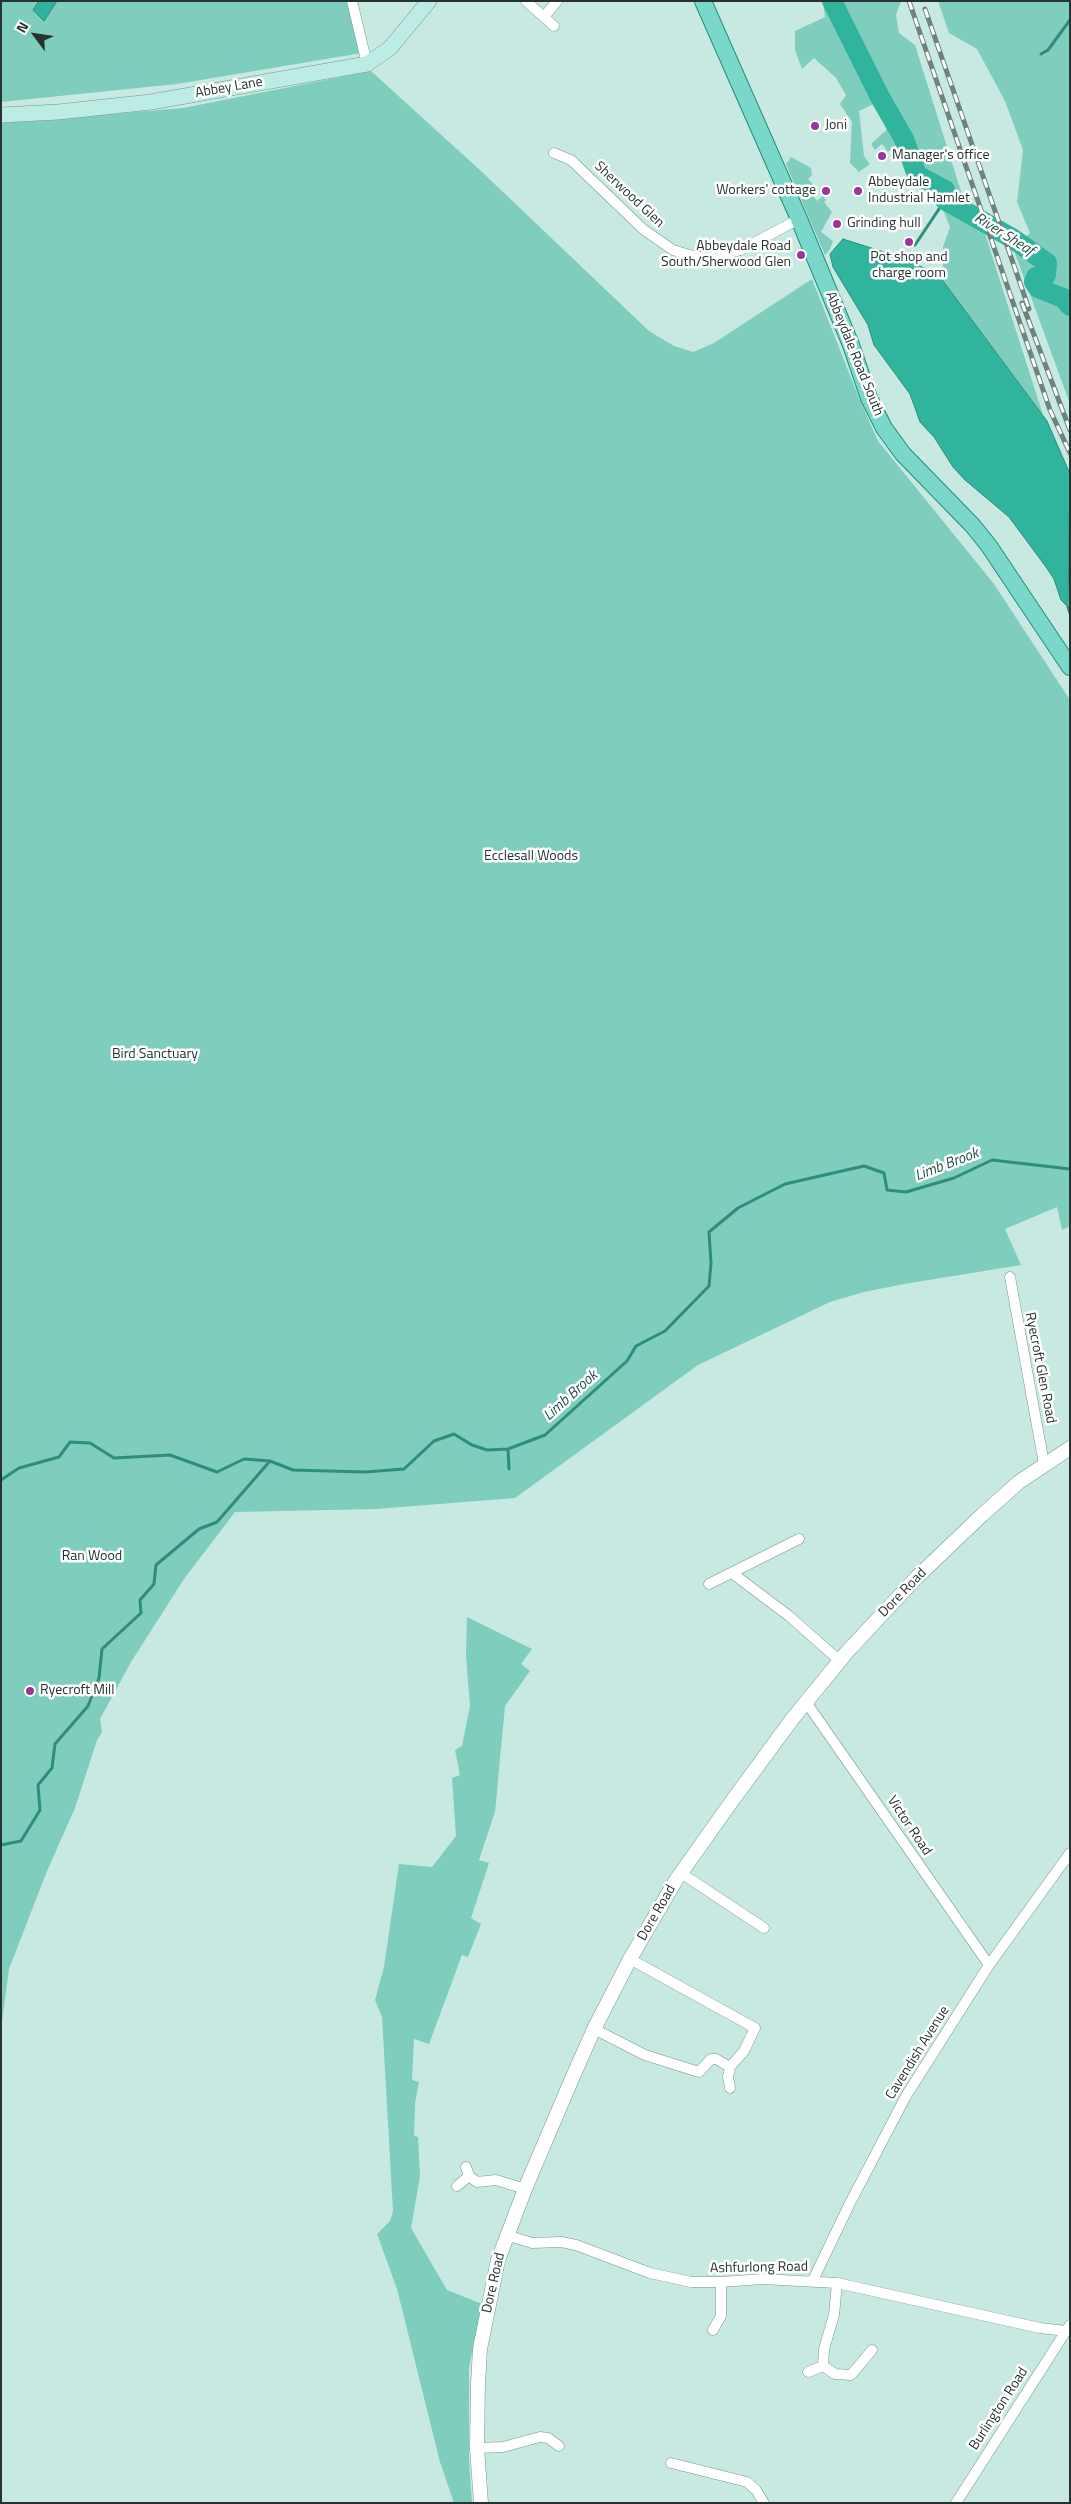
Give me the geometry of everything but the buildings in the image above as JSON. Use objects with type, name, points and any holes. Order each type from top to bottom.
[{"type":"main road","name":"Abbey Lane","points":[[1,114],[58,112],[151,102],[367,64],[390,48],[429,1]]},
{"type":"main road","name":"Abbeydale Road South","points":[[703,1],[799,219],[851,345],[869,398],[890,438],[903,454],[973,526],[1070,667]]},
{"type":"street","points":[[352,1],[367,64]]},
{"type":"street","points":[[526,1],[554,26]]},
{"type":"street","points":[[544,17],[557,1]]},
{"type":"street","name":"Sherwood Glen","points":[[554,153],[571,160],[656,239],[673,250],[689,255],[707,258],[741,250],[799,219]]},
{"type":"street","name":"Ryecroft Glen Road","points":[[1010,1277],[1044,1464]]},
{"type":"street","name":"Dore Road","points":[[481,2503],[477,2448],[480,2349],[492,2286],[506,2235],[525,2189],[594,2029],[630,1959],[681,1873],[764,1756],[840,1661],[916,1578],[975,1521],[1019,1482],[1070,1448]]},
{"type":"street","points":[[710,1584],[799,1539]]},
{"type":"street","points":[[732,1573],[789,1616],[840,1661]]},
{"type":"street","name":"Victor Road","points":[[806,1702],[989,1965]]},
{"type":"street","name":"Cavendish Avenue","points":[[813,2280],[850,2203],[906,2096],[989,1965],[1070,1853]]},
{"type":"street","points":[[681,1873],[764,1928]]},
{"type":"street","points":[[630,1959],[754,2028],[744,2052],[730,2067],[728,2077],[730,2088]]},
{"type":"street","points":[[594,2029],[645,2055],[699,2072],[712,2060],[716,2059],[730,2067]]},
{"type":"street","points":[[457,2186],[468,2172],[477,2182],[496,2180],[525,2189]]},
{"type":"street","name":"Ashfurlong Road","points":[[506,2235],[532,2243],[561,2242],[576,2245],[650,2273],[677,2279],[721,2282],[762,2279],[813,2280],[836,2283],[1040,2328],[1068,2328]]},
{"type":"street","points":[[713,2330],[720,2316],[721,2282]]},
{"type":"street","points":[[823,2366],[824,2349],[834,2315],[836,2283]]},
{"type":"street","name":"Burlington Road","points":[[956,2503],[1068,2328]]},
{"type":"street","points":[[823,2366],[835,2374],[851,2376],[872,2350]]},
{"type":"street","points":[[808,2372],[823,2366]]},
{"type":"street","points":[[477,2448],[503,2446],[540,2437],[548,2438],[559,2446]]},
{"type":"street","points":[[670,2463],[747,2482],[756,2490],[764,2503]]},
{"type":"green space","points":[[1,1],[348,1],[362,53],[177,84],[1,102]]},
{"type":"green space","points":[[823,1],[901,1],[896,15],[899,33],[915,45],[964,201],[978,212],[1043,415],[943,281],[943,247],[950,227],[944,212],[915,185],[905,141],[882,100],[859,111],[864,156],[870,164],[859,172],[850,163],[852,122],[840,104],[846,95],[836,78],[814,58],[802,69],[795,50],[795,31],[825,17]]},
{"type":"green space","points":[[938,1],[1070,1],[1070,404],[1013,248],[1030,233],[1017,202],[1023,150],[1005,101],[977,49],[949,33]]},
{"type":"green space","name":"Ecclesall Woods","points":[[371,71],[481,171],[649,331],[674,346],[693,352],[714,343],[812,279],[878,441],[994,584],[1070,700],[1070,1226],[1062,1230],[1057,1207],[1005,1229],[1021,1265],[904,1284],[864,1292],[830,1302],[698,1365],[515,1498],[376,1509],[235,1512],[184,1579],[131,1662],[100,1719],[102,1732],[97,1740],[75,1808],[47,1871],[9,1969],[1,2029],[1,123],[183,108]]},
{"type":"green space","points":[[892,125],[902,140],[888,152],[882,144],[875,150],[871,144]]},
{"type":"green space","points":[[791,157],[811,168],[812,175],[808,179],[818,190],[812,195],[817,201],[823,196],[826,200],[824,202],[832,212],[821,232],[833,241],[825,255],[786,164]]},
{"type":"green space","points":[[467,1617],[532,1649],[521,1664],[530,1671],[505,1706],[495,1812],[479,1860],[489,1863],[471,1918],[481,1924],[468,1957],[462,1955],[429,2044],[414,2039],[412,2080],[419,2082],[415,2103],[414,2136],[418,2137],[420,2176],[411,2228],[447,2290],[482,2304],[469,2368],[469,2461],[472,2503],[454,2503],[440,2462],[397,2289],[377,2234],[390,2221],[393,2211],[382,2017],[375,2000],[384,1967],[399,1864],[432,1867],[456,1836],[452,1778],[460,1775],[455,1750],[462,1746],[470,1706],[466,1655]]},
{"type":"shaded area","points":[[39,1],[57,1],[44,21],[33,10]]},
{"type":"shaded area","points":[[843,239],[906,259],[928,270],[943,281],[1047,421],[1070,474],[1068,607],[1061,600],[1054,579],[1009,517],[965,480],[953,467],[934,437],[920,422],[910,394],[874,345],[868,325],[833,267],[830,254]]},
{"type":"waterway","name":"River Sheaf","points":[[832,1],[881,99],[904,139],[917,175],[945,190],[945,200],[1012,238],[1047,263],[1046,275],[1036,277],[1034,282],[1038,288],[1063,298],[1070,306]]},
{"type":"waterway","points":[[1041,54],[1048,50],[1070,20]]},
{"type":"waterway","points":[[915,245],[945,200]]},
{"type":"waterway","points":[[1068,607],[1070,613]]},
{"type":"waterway","name":"Limb Brook","points":[[1,1480],[19,1468],[59,1457],[70,1442],[90,1443],[114,1458],[170,1455],[217,1472],[244,1459],[270,1461],[293,1470],[365,1472],[404,1469],[434,1441],[454,1434],[472,1445],[487,1450],[508,1449],[545,1435],[627,1361],[636,1346],[665,1331],[709,1286],[711,1263],[709,1232],[738,1208],[785,1184],[864,1166],[884,1173],[887,1190],[906,1192],[954,1178],[992,1160],[1070,1169]]},
{"type":"waterway","points":[[508,1449],[509,1469]]},
{"type":"waterway","points":[[1,1845],[21,1841],[40,1810],[38,1785],[52,1768],[55,1744],[88,1706],[99,1678],[102,1649],[141,1613],[140,1600],[154,1584],[156,1565],[199,1529],[217,1522],[270,1461]]},
{"type":"railway","points":[[909,1],[1050,410],[1070,453]]},
{"type":"railway","points":[[925,9],[1029,309]]},
{"type":"railway","points":[[1022,303],[1070,430]]},
{"type":"place","name":"Joni","points":[[815,126]]},
{"type":"place","name":"Manager's office","points":[[882,156]]},
{"type":"place","name":"Workers' cottage","points":[[826,191]]},
{"type":"place","name":"Abbeydale Industrial Hamlet","points":[[858,191]]},
{"type":"place","name":"Grinding hull","points":[[837,224]]},
{"type":"place","name":"Pot shop and charge room","points":[[909,242]]},
{"type":"place","name":"Abbeydale Road South/Sherwood Glen","points":[[801,255]]},
{"type":"place","name":"Ryecroft Mill","points":[[30,1691]]},
{"type":"park label","name":"Bird Sanctuary","points":[[155,1055]]},
{"type":"park label","name":"Ran Wood","points":[[92,1557]]}]
